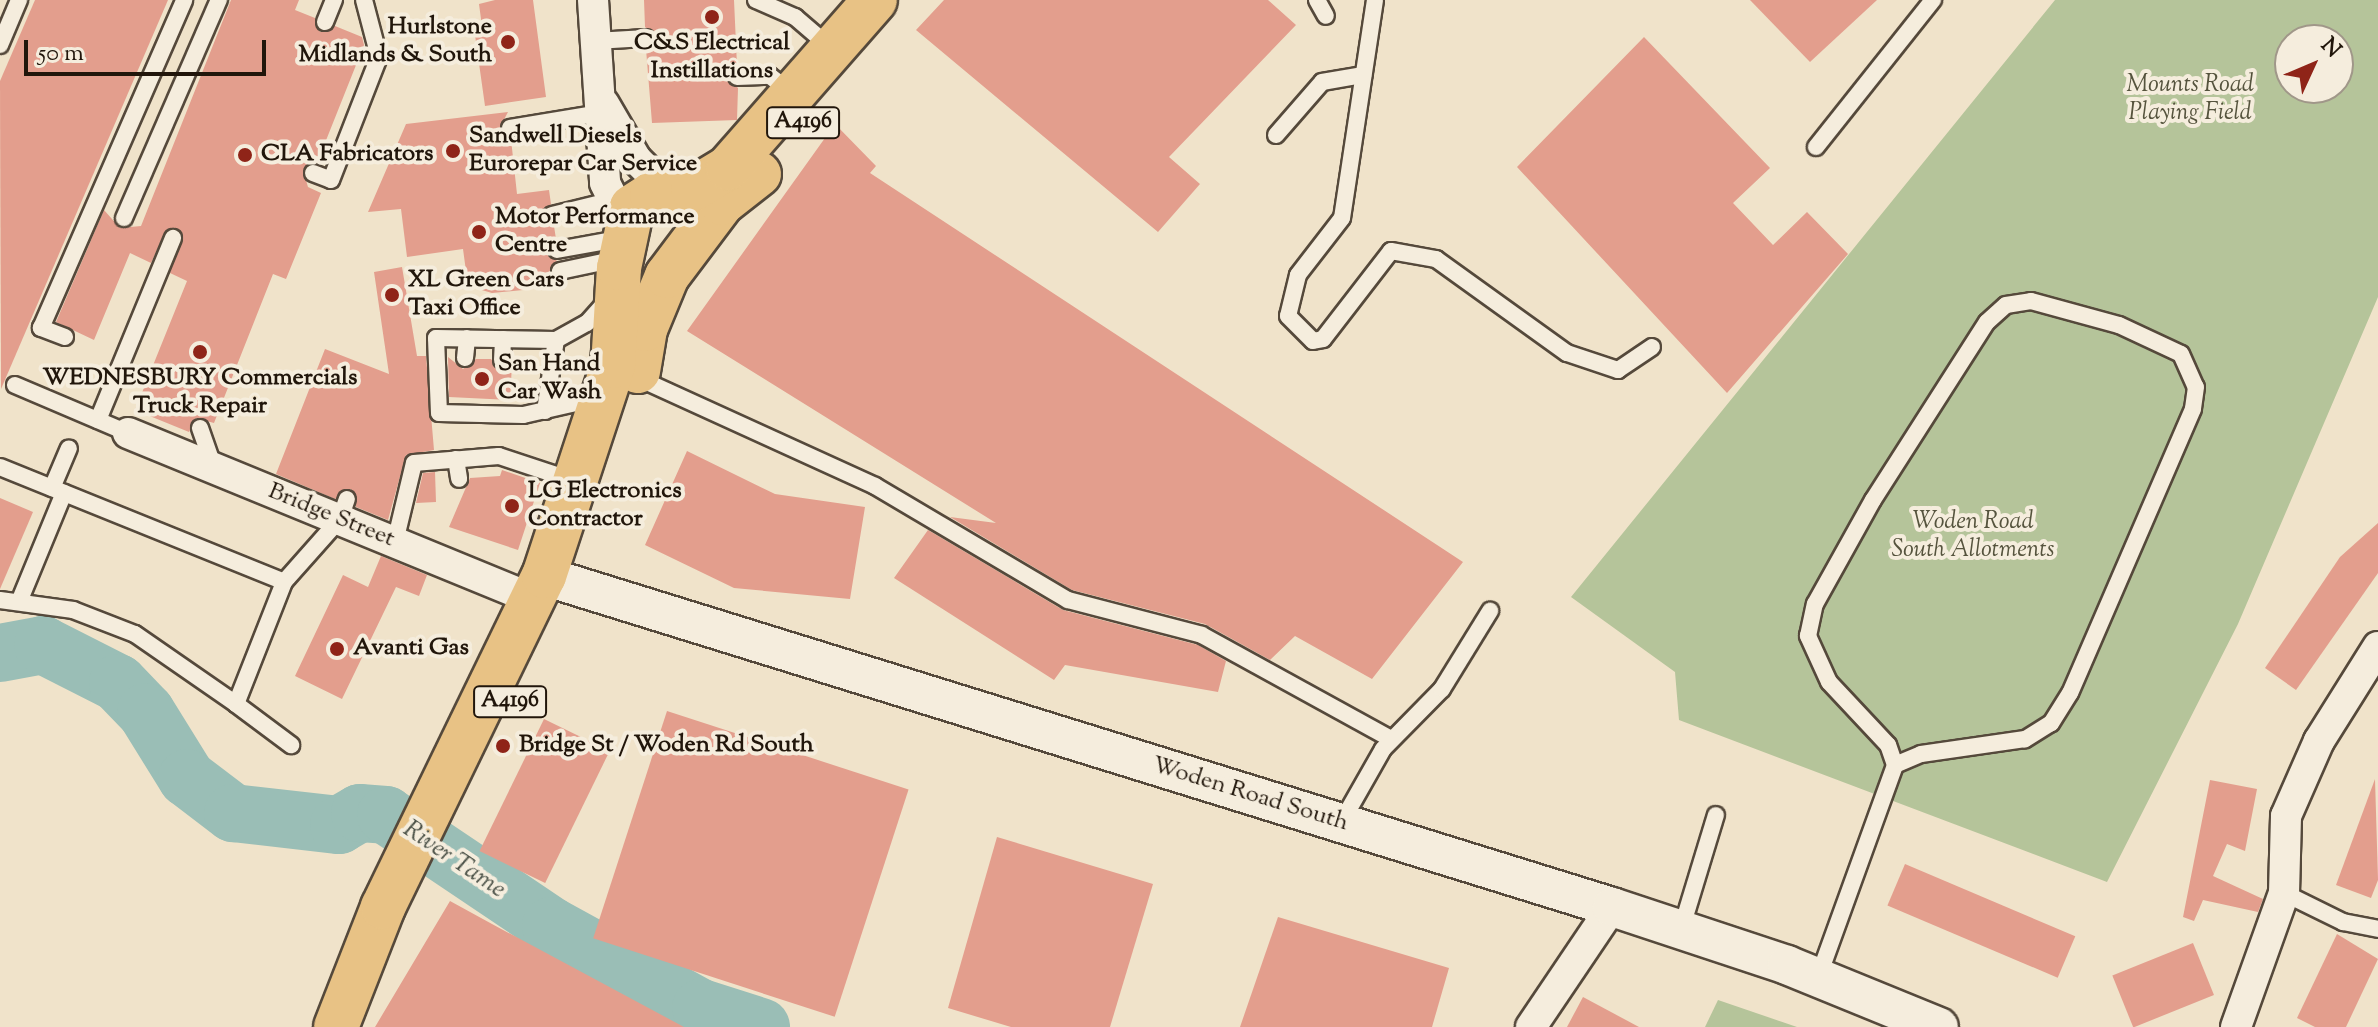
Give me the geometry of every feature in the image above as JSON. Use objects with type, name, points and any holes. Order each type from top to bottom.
[{"type":"main road","name":"A4196","points":[[550,584],[576,481],[600,410],[625,372],[612,307],[621,230],[643,197],[671,194],[728,168],[875,0]]},
{"type":"main road","name":"A4196","points":[[336,1026],[398,907],[550,584],[625,372],[656,296],[722,203],[775,158],[908,0]]},
{"type":"main road","points":[[621,230],[630,247],[645,261],[663,265],[688,250],[692,210],[671,194]]},
{"type":"street","points":[[593,0],[603,106],[605,183],[621,230]]},
{"type":"street","points":[[603,106],[636,159],[671,194]]},
{"type":"street","name":"Bridge Street","points":[[128,433],[214,468],[343,509],[395,542],[550,584]]},
{"type":"street","name":"Woden Road South","points":[[550,584],[1612,907],[1818,978],[1939,1027]]},
{"type":"street","points":[[2236,1027],[2284,893],[2286,816],[2319,741],[2378,647]]},
{"type":"street","points":[[1531,1027],[1612,907]]},
{"type":"lane","points":[[0,45],[19,0]]},
{"type":"lane","points":[[65,337],[41,328],[105,164],[184,0]]},
{"type":"lane","points":[[124,218],[219,0]]},
{"type":"lane","points":[[325,22],[334,0]]},
{"type":"lane","points":[[313,173],[331,180],[379,57],[364,0]]},
{"type":"lane","points":[[756,0],[795,17]]},
{"type":"lane","points":[[779,0],[833,50]]},
{"type":"lane","points":[[1317,0],[1326,16]]},
{"type":"lane","points":[[1375,0],[1342,218],[1298,275],[1288,316],[1313,341],[1323,339],[1391,251],[1436,259],[1567,353],[1618,370],[1652,347]]},
{"type":"lane","points":[[1816,147],[1933,0]]},
{"type":"lane","points":[[595,41],[646,38]]},
{"type":"lane","points":[[1276,135],[1322,82],[1363,75]]},
{"type":"lane","points":[[737,77],[770,76],[794,95]]},
{"type":"lane","points":[[510,128],[603,106]]},
{"type":"lane","points":[[327,137],[345,144]]},
{"type":"lane","points":[[552,215],[621,230]]},
{"type":"lane","points":[[557,250],[621,230]]},
{"type":"lane","points":[[560,271],[621,230]]},
{"type":"lane","points":[[98,420],[173,238]]},
{"type":"lane","points":[[1818,978],[1895,765],[1888,745],[1829,682],[1812,655],[1808,636],[1815,604],[1866,513],[1987,322],[2006,305],[2031,301],[2119,325],[2181,354],[2196,387],[2193,409],[2070,693],[2051,723],[2025,739],[1921,754],[1895,765]]},
{"type":"lane","points":[[600,410],[576,403],[545,411],[464,405],[439,413],[436,338],[556,340],[612,307]]},
{"type":"lane","points":[[465,358],[467,338]]},
{"type":"lane","points":[[502,360],[503,339]]},
{"type":"lane","points":[[545,411],[556,340]]},
{"type":"lane","points":[[625,372],[875,486],[1068,600],[1202,635],[1391,739]]},
{"type":"lane","points":[[15,385],[128,433]]},
{"type":"lane","points":[[200,428],[214,468]]},
{"type":"lane","points":[[19,602],[58,490],[69,448]]},
{"type":"lane","points":[[395,542],[414,463],[499,456],[576,481]]},
{"type":"lane","points":[[456,459],[459,479]]},
{"type":"lane","points":[[0,467],[284,582]]},
{"type":"lane","points":[[236,704],[284,582],[343,509]]},
{"type":"lane","points":[[0,600],[73,610],[135,634],[291,745]]},
{"type":"lane","points":[[1341,823],[1391,739],[1442,689],[1490,611]]},
{"type":"lane","points":[[1681,930],[1716,815]]},
{"type":"lane","points":[[2284,893],[2343,922],[2378,929]]},
{"type":"green space","name":"Woden Road South Allotments","points":[[2055,0],[2378,0],[2378,297],[2238,624],[2107,882],[1679,720],[1675,672],[1571,597]]},
{"type":"green space","points":[[1718,1000],[1797,1027],[1705,1027]]},
{"type":"building","points":[[35,0],[168,0],[1,389],[0,81]]},
{"type":"building","name":"CLA Fabricators","points":[[231,0],[299,0],[295,10],[315,18],[320,32],[335,26],[362,37],[364,45],[317,163],[303,170],[308,187],[321,193],[286,279],[273,274],[214,423],[196,418],[189,432],[135,410],[187,281],[170,273],[181,231],[166,230],[151,263],[130,253],[94,340],[56,322],[104,210],[120,228],[141,226]]},
{"type":"building","points":[[495,0],[533,0],[546,97],[485,106],[475,35],[483,34],[479,4]]},
{"type":"building","points":[[644,0],[734,0],[737,66],[726,77],[738,88],[737,120],[652,123],[646,49],[657,37],[645,27]]},
{"type":"building","points":[[944,0],[1268,0],[1296,25],[1169,157],[1200,184],[1158,232],[916,30]]},
{"type":"building","points":[[1750,0],[1877,0],[1810,62]]},
{"type":"building","points":[[1644,37],[1770,168],[1733,203],[1773,245],[1807,212],[1848,254],[1727,393],[1517,167]]},
{"type":"building","points":[[508,112],[499,129],[511,139],[517,194],[549,190],[551,204],[541,217],[554,226],[556,239],[546,251],[557,261],[549,272],[563,286],[492,293],[468,286],[463,249],[407,257],[401,209],[368,212],[406,124]]},
{"type":"building","points":[[835,124],[876,166],[870,173],[1463,562],[1372,679],[1295,636],[1270,660],[1205,624],[1072,590],[950,517],[996,523],[687,331]]},
{"type":"building","points":[[402,267],[417,356],[426,356],[434,450],[406,455],[388,520],[356,507],[351,489],[335,499],[276,474],[325,349],[389,374],[374,272]]},
{"type":"building","name":"San Hand Car Wash","points":[[448,357],[463,369],[476,359],[491,359],[501,371],[512,364],[510,400],[449,397]]},
{"type":"building","points":[[687,451],[775,494],[865,507],[850,599],[734,588],[645,545]]},
{"type":"building","name":"LG Electronics Contractor","points":[[502,470],[540,483],[518,550],[449,527],[470,478],[500,476]]},
{"type":"building","points":[[435,472],[436,502],[416,503],[423,473]]},
{"type":"building","points":[[0,498],[33,512],[0,589]]},
{"type":"building","points":[[2378,523],[2378,573],[2296,690],[2265,668],[2340,557]]},
{"type":"building","points":[[928,530],[1063,610],[1198,645],[1226,661],[1218,692],[1065,665],[1054,680],[894,578]]},
{"type":"building","name":"Avanti Gas","points":[[381,556],[427,575],[419,596],[396,587],[342,699],[295,676],[343,575],[368,587]]},
{"type":"building","points":[[667,711],[909,789],[835,1017],[593,938]]},
{"type":"building","points":[[544,719],[610,751],[545,883],[480,851]]},
{"type":"building","points":[[2375,779],[2378,880],[2371,898],[2336,885]]},
{"type":"building","points":[[2210,780],[2257,789],[2245,851],[2227,844],[2213,876],[2263,899],[2258,912],[2203,900],[2194,921],[2183,917]]},
{"type":"building","points":[[997,837],[1153,884],[1110,1027],[1011,1027],[948,1008]]},
{"type":"building","points":[[1905,864],[2075,936],[2058,978],[1887,905]]},
{"type":"building","points":[[450,901],[492,924],[684,1027],[375,1027]]},
{"type":"building","points":[[1278,917],[1449,968],[1432,1027],[1240,1027]]},
{"type":"building","points":[[2337,934],[2378,959],[2346,1027],[2315,1027],[2297,1018]]},
{"type":"building","points":[[2193,943],[2214,995],[2133,1027],[2112,976]]},
{"type":"building","points":[[1583,997],[1639,1027],[1567,1027]]},
{"type":"waterway","name":"River Tame","points":[[0,653],[43,645],[118,683],[146,712],[187,778],[233,813],[339,825],[360,813],[386,815],[551,926],[701,1008],[761,1027]]},
{"type":"place","name":"C&S Electrical Instillations","points":[[712,17]]},
{"type":"place","name":"Hurlstone Midlands & South","points":[[508,42]]},
{"type":"place","name":"Sandwell Diesels Eurorepar Car Service","points":[[453,151]]},
{"type":"place","name":"CLA Fabricators","points":[[245,155]]},
{"type":"place","name":"Motor Performance Centre","points":[[479,232]]},
{"type":"place","name":"XL Green Cars Taxi Office","points":[[392,295]]},
{"type":"place","name":"WEDNESBURY Commercials Truck Repair","points":[[200,352]]},
{"type":"place","name":"San Hand Car Wash","points":[[482,379]]},
{"type":"place","name":"LG Electronics Contractor","points":[[512,506]]},
{"type":"place","name":"Avanti Gas","points":[[337,649]]},
{"type":"place","name":"Bridge St / Woden Rd South","points":[[503,746]]},
{"type":"park label","name":"Mounts Road Playing Field","points":[[2190,100]]}]
